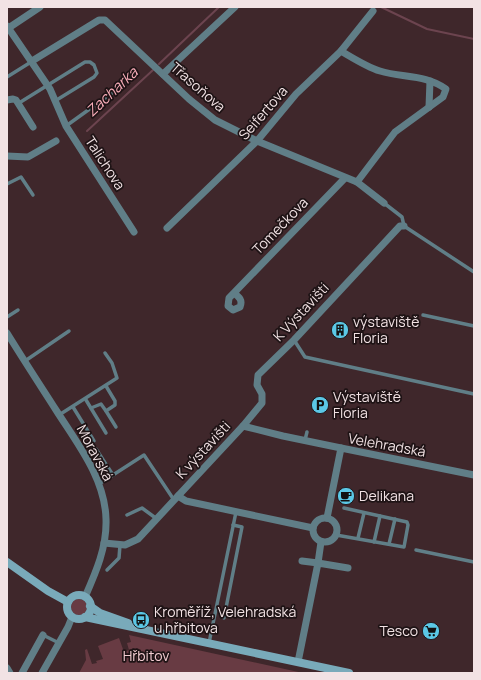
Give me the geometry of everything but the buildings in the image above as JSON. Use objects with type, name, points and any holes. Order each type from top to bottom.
[{"type":"main road","points":[[7,562],[48,591],[68,602]]},
{"type":"main road","points":[[150,630],[100,613],[90,606],[85,597],[74,596],[68,602],[67,611],[72,617],[78,619],[85,617],[349,673]]},
{"type":"main road","points":[[85,617],[89,612],[90,606]]},
{"type":"street","points":[[7,27],[40,7]]},
{"type":"street","points":[[163,74],[235,7]]},
{"type":"street","name":"Seifertova","points":[[168,228],[257,141],[296,94],[341,52],[373,11]]},
{"type":"street","name":"Třasoňova","points":[[32,61],[98,20],[105,20],[198,107],[215,120],[257,141],[357,182],[384,203]]},
{"type":"street","name":"Talichova","points":[[7,27],[48,85],[66,126],[134,232]]},
{"type":"street","points":[[341,52],[380,71],[420,78],[438,83],[446,88],[443,97],[395,132],[357,182]]},
{"type":"street","points":[[429,107],[430,81]]},
{"type":"street","points":[[7,100],[13,99],[18,104],[33,127]]},
{"type":"street","points":[[7,156],[28,157],[56,141]]},
{"type":"street","name":"Tomečkova","points":[[234,293],[345,178]]},
{"type":"street","name":"K Výstavišti","points":[[244,426],[262,403],[262,394],[257,385],[258,375],[294,340],[400,226],[404,226]]},
{"type":"street","name":"Moravská","points":[[7,334],[89,463],[99,484],[105,510],[104,543],[100,563],[85,597]]},
{"type":"street","name":"K výstavišti","points":[[104,543],[120,545],[134,542],[244,426],[341,448]]},
{"type":"street","name":"Velehradská","points":[[327,518],[341,448],[474,475]]},
{"type":"street","points":[[176,498],[313,528]]},
{"type":"street","points":[[327,518],[336,526],[336,535],[330,541],[321,542],[314,536],[313,528],[318,520],[327,518]]},
{"type":"street","points":[[298,662],[321,542]]},
{"type":"street","points":[[302,561],[348,568]]},
{"type":"street","points":[[42,673],[72,617]]},
{"type":"street","points":[[22,673],[43,635]]},
{"type":"street","points":[[7,668],[10,673]]},
{"type":"lane","points":[[7,77],[32,61]]},
{"type":"lane","points":[[18,104],[87,62],[92,63],[96,68],[97,73],[94,77],[55,101]]},
{"type":"lane","points":[[66,126],[123,85]]},
{"type":"lane","points":[[7,184],[21,177],[33,195]]},
{"type":"lane","points":[[384,203],[402,217],[404,226],[474,272]]},
{"type":"lane","points":[[7,317],[18,310]]},
{"type":"lane","points":[[423,315],[474,326]]},
{"type":"lane","points":[[25,361],[69,331]]},
{"type":"lane","points":[[294,340],[305,357],[474,394]]},
{"type":"lane","points":[[59,415],[86,400],[117,378],[112,363],[105,353]]},
{"type":"lane","points":[[106,386],[115,401],[115,405],[106,411]]},
{"type":"lane","points":[[86,400],[106,433]]},
{"type":"lane","points":[[91,408],[101,404],[116,427]]},
{"type":"lane","points":[[73,407],[94,441]]},
{"type":"lane","points":[[305,440],[307,432]]},
{"type":"lane","points":[[96,449],[113,475]]},
{"type":"lane","points":[[99,484],[144,455],[176,498]]},
{"type":"lane","points":[[127,515],[142,508],[157,519]]},
{"type":"lane","points":[[336,535],[404,547],[408,525],[404,521],[344,508]]},
{"type":"lane","points":[[209,643],[236,512]]},
{"type":"lane","points":[[358,538],[364,513]]},
{"type":"lane","points":[[374,542],[380,516]]},
{"type":"lane","points":[[389,544],[395,519]]},
{"type":"lane","points":[[224,618],[242,527],[233,525]]},
{"type":"lane","points":[[107,570],[118,558],[120,545]]},
{"type":"lane","points":[[416,550],[474,562]]},
{"type":"lane","points":[[43,635],[59,643]]},
{"type":"green space","points":[[76,599],[82,599],[87,604],[85,613],[82,615],[76,615],[71,610],[71,604]]},
{"type":"green space","name":"Hřbitov","points":[[129,635],[303,673],[79,673],[86,660],[85,650],[87,649],[92,664],[97,663],[96,661],[103,659],[98,646],[119,638],[124,652],[129,650],[127,643],[131,642]]},
{"type":"waterway","name":"Zacharka","points":[[159,64],[219,7]]},
{"type":"waterway","points":[[381,7],[427,29],[474,39]]},
{"type":"waterway","name":"Zacharka","points":[[87,131],[153,70]]},
{"type":"place","name":"výstaviště Floria","points":[[340,330]]},
{"type":"place","name":"Výstaviště Floria","points":[[320,405]]},
{"type":"place","name":"Delikana","points":[[346,496]]},
{"type":"place","name":"Kroměříž, Velehradská u hřbitova","points":[[141,620]]},
{"type":"place","name":"Tesco","points":[[431,631]]}]
